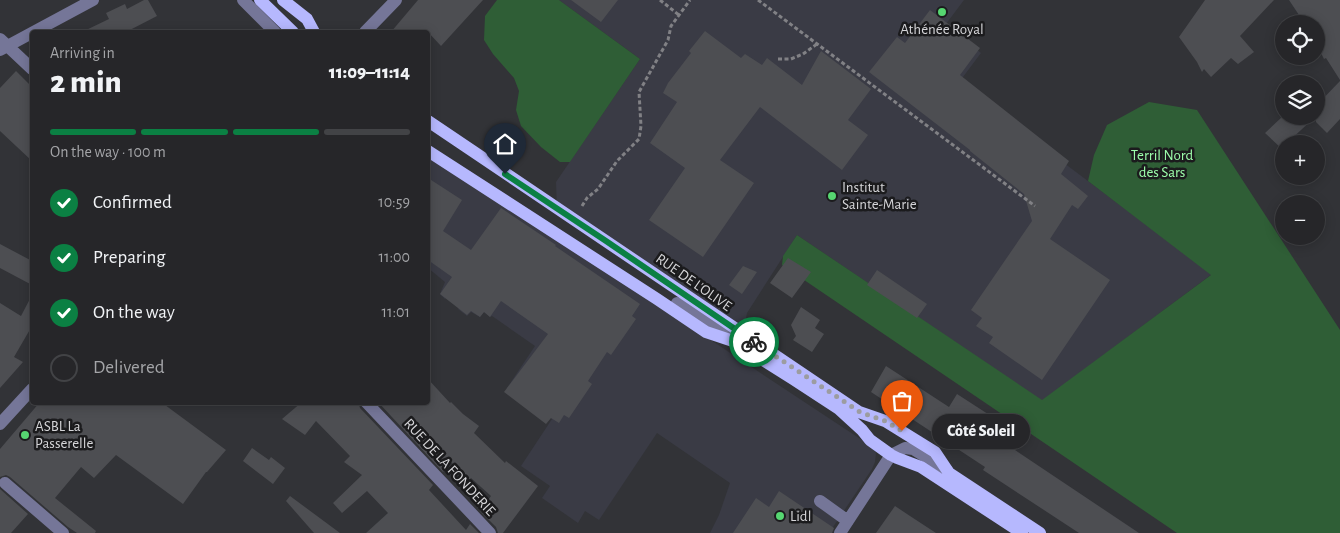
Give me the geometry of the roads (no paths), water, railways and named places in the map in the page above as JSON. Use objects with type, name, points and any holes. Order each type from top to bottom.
[{"type":"main road","points":[[260,0],[292,30]]},
{"type":"main road","points":[[283,0],[307,20],[313,30]]},
{"type":"main road","name":"RUE DE L'OLIVE","points":[[430,122],[860,412],[885,421],[935,452],[948,472],[1040,533]]},
{"type":"main road","name":"RUE DE L'OLIVE","points":[[430,152],[706,332],[733,341],[838,409],[862,430],[870,440],[890,455],[921,467],[1022,533]]},
{"type":"street","points":[[32,30],[93,0]]},
{"type":"street","points":[[243,0],[273,30]]},
{"type":"street","points":[[367,30],[396,0]]},
{"type":"street","points":[[30,31],[2,45],[30,67]]},
{"type":"street","points":[[674,310],[678,303],[709,324],[748,338]]},
{"type":"street","points":[[0,424],[30,391]]},
{"type":"street","name":"RUE DE LA FONDERIE","points":[[369,405],[490,533]]},
{"type":"street","points":[[840,533],[890,455],[905,448],[913,449],[947,470]]},
{"type":"street","points":[[5,483],[63,533]]},
{"type":"street","points":[[820,502],[848,521]]},
{"type":"place","name":"Athénée Royal","points":[[942,12]]},
{"type":"place","name":"Institut Sainte-Marie","points":[[832,196]]},
{"type":"place","name":"Côté Soleil","points":[[902,431]]},
{"type":"place","name":"ASBL La Passerelle","points":[[25,435]]},
{"type":"place","name":"Lidl","points":[[780,516]]},
{"type":"park label","name":"Terril Nord des Sars","points":[[1162,164]]}]
